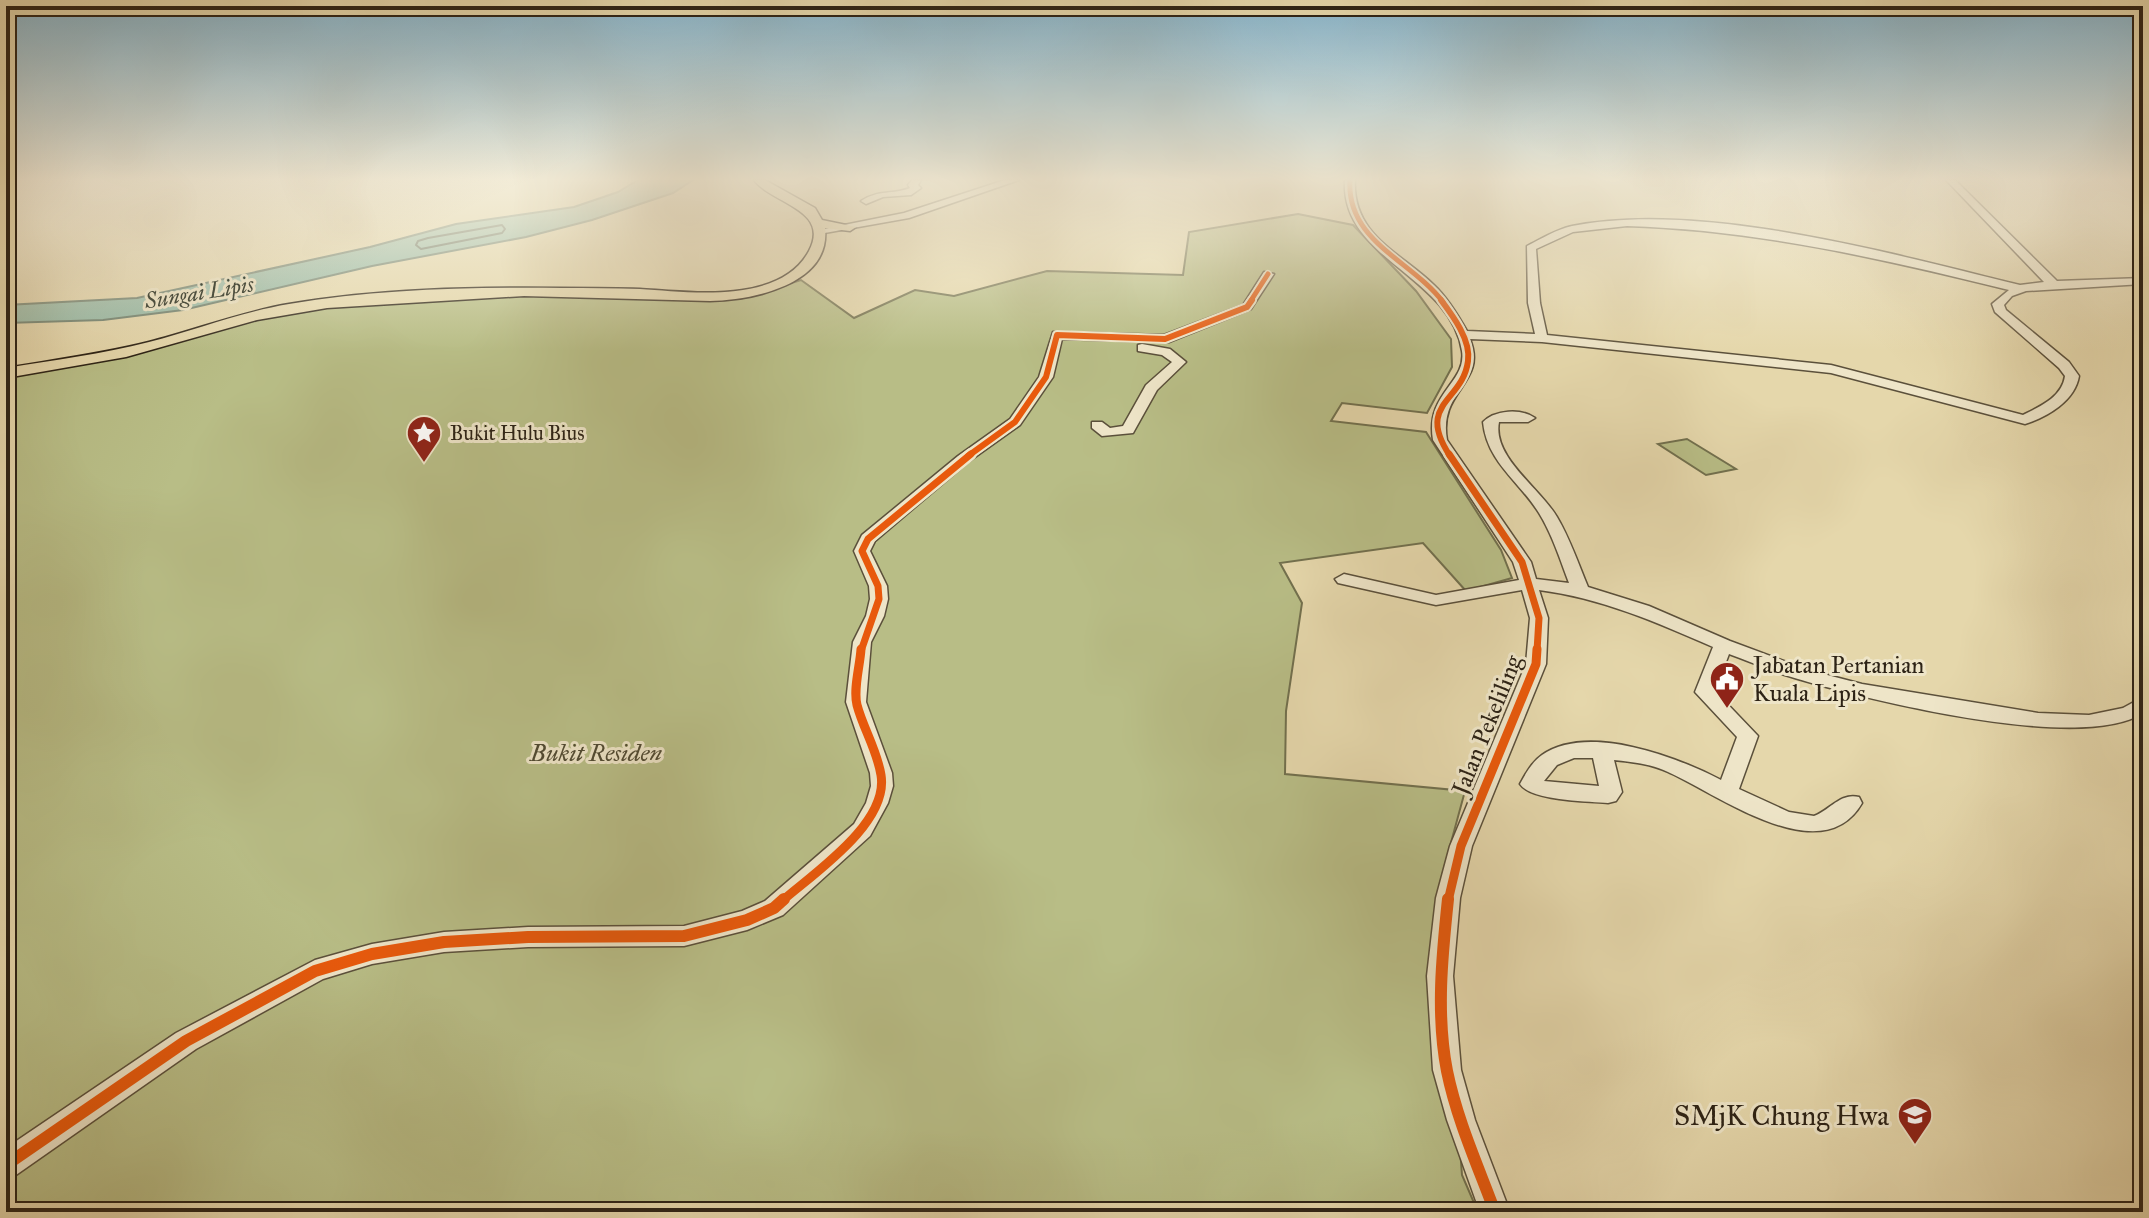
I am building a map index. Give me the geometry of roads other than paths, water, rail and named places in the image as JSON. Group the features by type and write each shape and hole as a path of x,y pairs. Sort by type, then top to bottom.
{"main road":[{"path":"6,373 143,348 252,316 296,308 456,295 601,292 720,296 750,293 786,281 805,267 817,237"}],"street":[{"path":"1372,237 1430,287 1463,335 1542,338 1831,369 2025,420 2062,397 2070,389 2072,376 2064,365 2001,312 1998,304 2003,296 2017,288"},
{"path":"1542,338 1534,303 1531,248 1549,237"},
{"path":"1770,237 1810,242 2017,288 2108,287 2143,281"},
{"path":"2006,237 2055,286"},
{"path":"6,1165 186,1041 315,971 372,954 444,942 528,937 684,936 747,920 774,908 862,830 877,803 882,786 881,773 856,702 862,642 875,616 879,599 878,586 861,548 868,539 929,486 1015,422 1046,377 1055,340 1062,333 1148,340 1176,336 1247,307 1268,274"},
{"name":"Jalan Pekeliling","path":"1463,335 1471,362 1441,408 1437,430 1440,440 1507,536 1529,583 1539,618 1536,664 1461,846 1448,898 1440,976 1447,1070 1461,1120 1495,1212"},
{"path":"1055,340 1156,349 1180,362 1151,388 1128,430 1107,433 1097,425"},
{"path":"1528,418 1501,416 1493,419 1490,422 1492,438 1518,479 1545,511 1580,590"},
{"path":"1344,579 1436,600 1529,583 1580,590 1643,610 1768,664 1862,690 2038,720 2089,722 2129,713 2143,704"},
{"path":"1723,645 1705,692 1748,736 1727,791"},
{"path":"1602,752 1664,762 1747,803 1808,824 1822,823 1851,803"}],"water":[{"name":"Sungai Lipis","path":"408,237 527,237 372,266 183,310 103,320 6,323 6,305 137,298"}],"place":[{"name":"Bukit Hulu Bius","path":"424,464"},
{"name":"Jabatan Pertanian Kuala Lipis","path":"1727,710"},
{"name":"SMjK Chung Hwa","path":"1915,1146"}],"park label":[{"name":"Bukit Residen","path":"596,753"}]}
